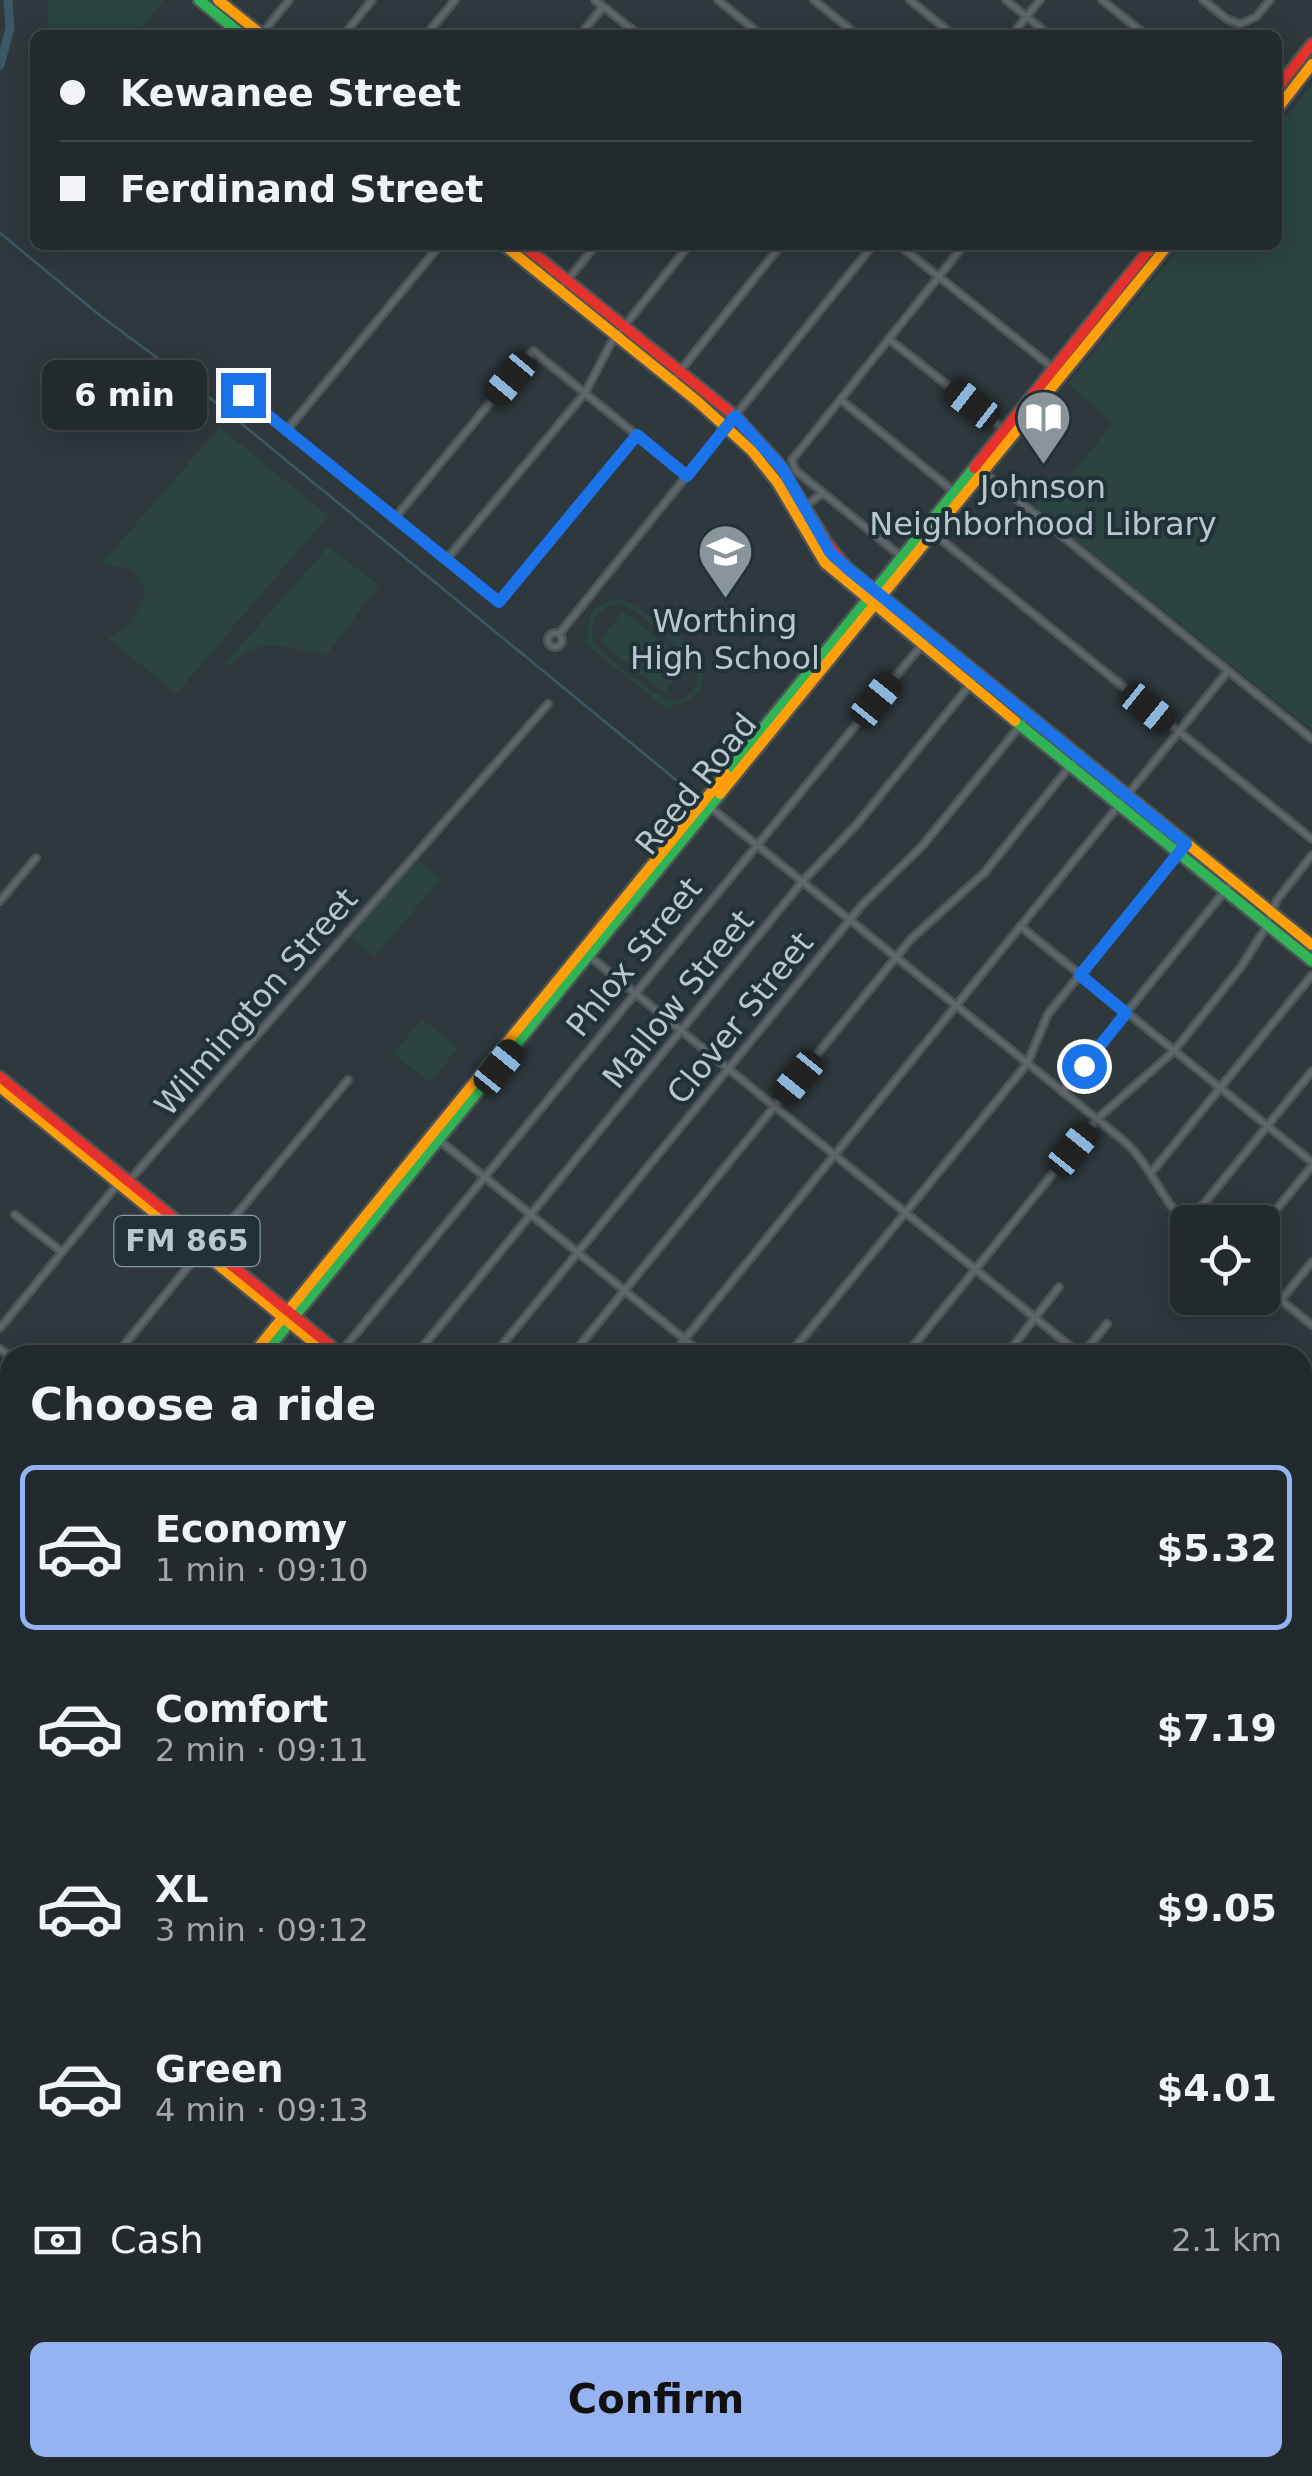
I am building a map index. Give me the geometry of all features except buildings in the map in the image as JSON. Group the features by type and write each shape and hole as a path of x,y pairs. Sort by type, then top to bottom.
{"main road":[{"path":"218,0 256,30"},
{"path":"202,1 236,30"},
{"path":"1282,82 1311,46"},
{"path":"1282,103 1312,64"},
{"path":"510,250 727,427 772,476 825,563 929,636 1233,881 1312,961"},
{"path":"529,250 735,416 782,468 830,552 921,646 1225,891 1312,945"},
{"name":"Reed Road","path":"1135,276 1150,250"},
{"name":"Reed Road","path":"270,1345 1135,276 1163,250"},
{"name":"Reed Road","path":"874,599 902,558 930,531"},
{"name":"FM 865","path":"0,1077 14,1094 324,1345"},
{"name":"FM 865","path":"0,1087 14,1094"},
{"name":"Reed Road","path":"262,1345 289,1317"}],"street":[{"path":"266,30 290,0"},
{"path":"348,30 372,0"},
{"path":"430,30 454,0"},
{"path":"595,0 633,30"},
{"path":"718,0 755,30"},
{"path":"814,0 851,30"},
{"path":"910,0 947,30"},
{"path":"1006,0 1043,30"},
{"path":"1016,30 1040,0"},
{"path":"1102,0 1140,30"},
{"path":"1203,0 1234,22 1249,22 1270,0"},
{"path":"584,30 603,7"},
{"path":"286,431 436,250"},
{"path":"558,290 592,250"},
{"path":"446,560 585,393 605,350 685,250"},
{"path":"672,381 777,250"},
{"path":"559,634 869,250"},
{"path":"905,250 1058,372"},
{"path":"902,558 792,464 960,250"},
{"path":"889,340 1008,433"},
{"path":"394,519 533,351 687,476"},
{"path":"243,395 499,602 637,435"},
{"path":"840,400 958,495"},
{"path":"980,469 1312,739"},
{"path":"793,512 823,493"},
{"path":"930,531 1312,839"},
{"name":"Phlox Street","path":"345,1345 929,636"},
{"path":"680,1345 1228,671"},
{"name":"Mallow Street","path":"424,1345 802,882 856,824 978,676"},
{"name":"Wilmington Street","path":"0,1328 62,1252 548,704"},
{"name":"Clover Street","path":"502,1345 849,920 922,845 1028,716"},
{"path":"580,1345 912,939 985,872 1078,756"},
{"path":"706,805 1097,1119 1139,1156 1170,1208"},
{"path":"797,1345 1026,1064 1048,1014 1186,844"},
{"path":"914,1345 1097,1119 1174,1052 1241,967 1268,918 1312,855"},
{"path":"0,901 36,858"},
{"path":"1062,1092 1233,881"},
{"path":"1020,926 1312,1164 1280,1205"},
{"path":"586,953 1069,1345"},
{"path":"1151,1174 1312,975"},
{"path":"1203,1205 1312,1071"},
{"path":"124,1345 348,1080"},
{"path":"435,1138 692,1345"},
{"path":"15,1215 62,1252"},
{"path":"1312,1262 1281,1300 1312,1325"},
{"path":"1014,1345 1059,1287"},
{"path":"1089,1345 1106,1324"}],"green space":[{"path":"48,0 164,0 139,30 47,30"},
{"path":"1312,84 1312,730 1034,506 1057,477 1065,483 1113,423 1068,384 1177,250 1282,250 1282,121"},
{"path":"220,427 328,516 176,694 108,638 130,625 146,593 133,569 101,564"},
{"path":"328,547 379,585 326,656 263,646 241,656 230,667 226,662"},
{"path":"619,599 675,634 695,653 703,675 692,698 667,709 585,643 593,612 604,603","holes":["618,604 634,610 692,658 698,679 684,697 669,699 647,687 597,645 592,631 599,613"]},
{"path":"623,611 688,663 664,693 600,641"},
{"path":"415,858 441,879 374,957 348,935"},
{"path":"422,1019 458,1048 430,1082 393,1054"}],"waterway":[{"path":"0,65 10,28 8,0"},
{"path":"0,233 102,317 198,388 692,793"}],"traffic: fast":[{"path":"199,0 236,30"},
{"path":"726,774 974,468"},
{"path":"1015,721 1312,961"},
{"path":"271,1345 720,794"}],"traffic: slow":[{"path":"218,0 256,30"},
{"path":"1282,103 1312,64"},
{"path":"510,250 697,401 752,451 777,482 825,563 1015,721"},
{"path":"720,794 1164,250"},
{"path":"957,657 1312,945"},
{"path":"260,1345 726,774"},
{"path":"0,1087 317,1345"}],"traffic: jam":[{"path":"1282,82 1312,44"},
{"path":"529,250 735,416 777,462 828,545 847,568 957,657"},
{"path":"974,468 1149,250"},
{"path":"0,1077 330,1345"}],"place":[{"name":"Johnson Neighborhood Library","path":"1043,467"},
{"name":"Worthing High School","path":"725,601"}],"route":[{"path":"243,395 499,602 637,435 687,476 735,416 782,468 830,552 880,598 1186,844 1080,975 1126,1013 1084,1066"}]}
